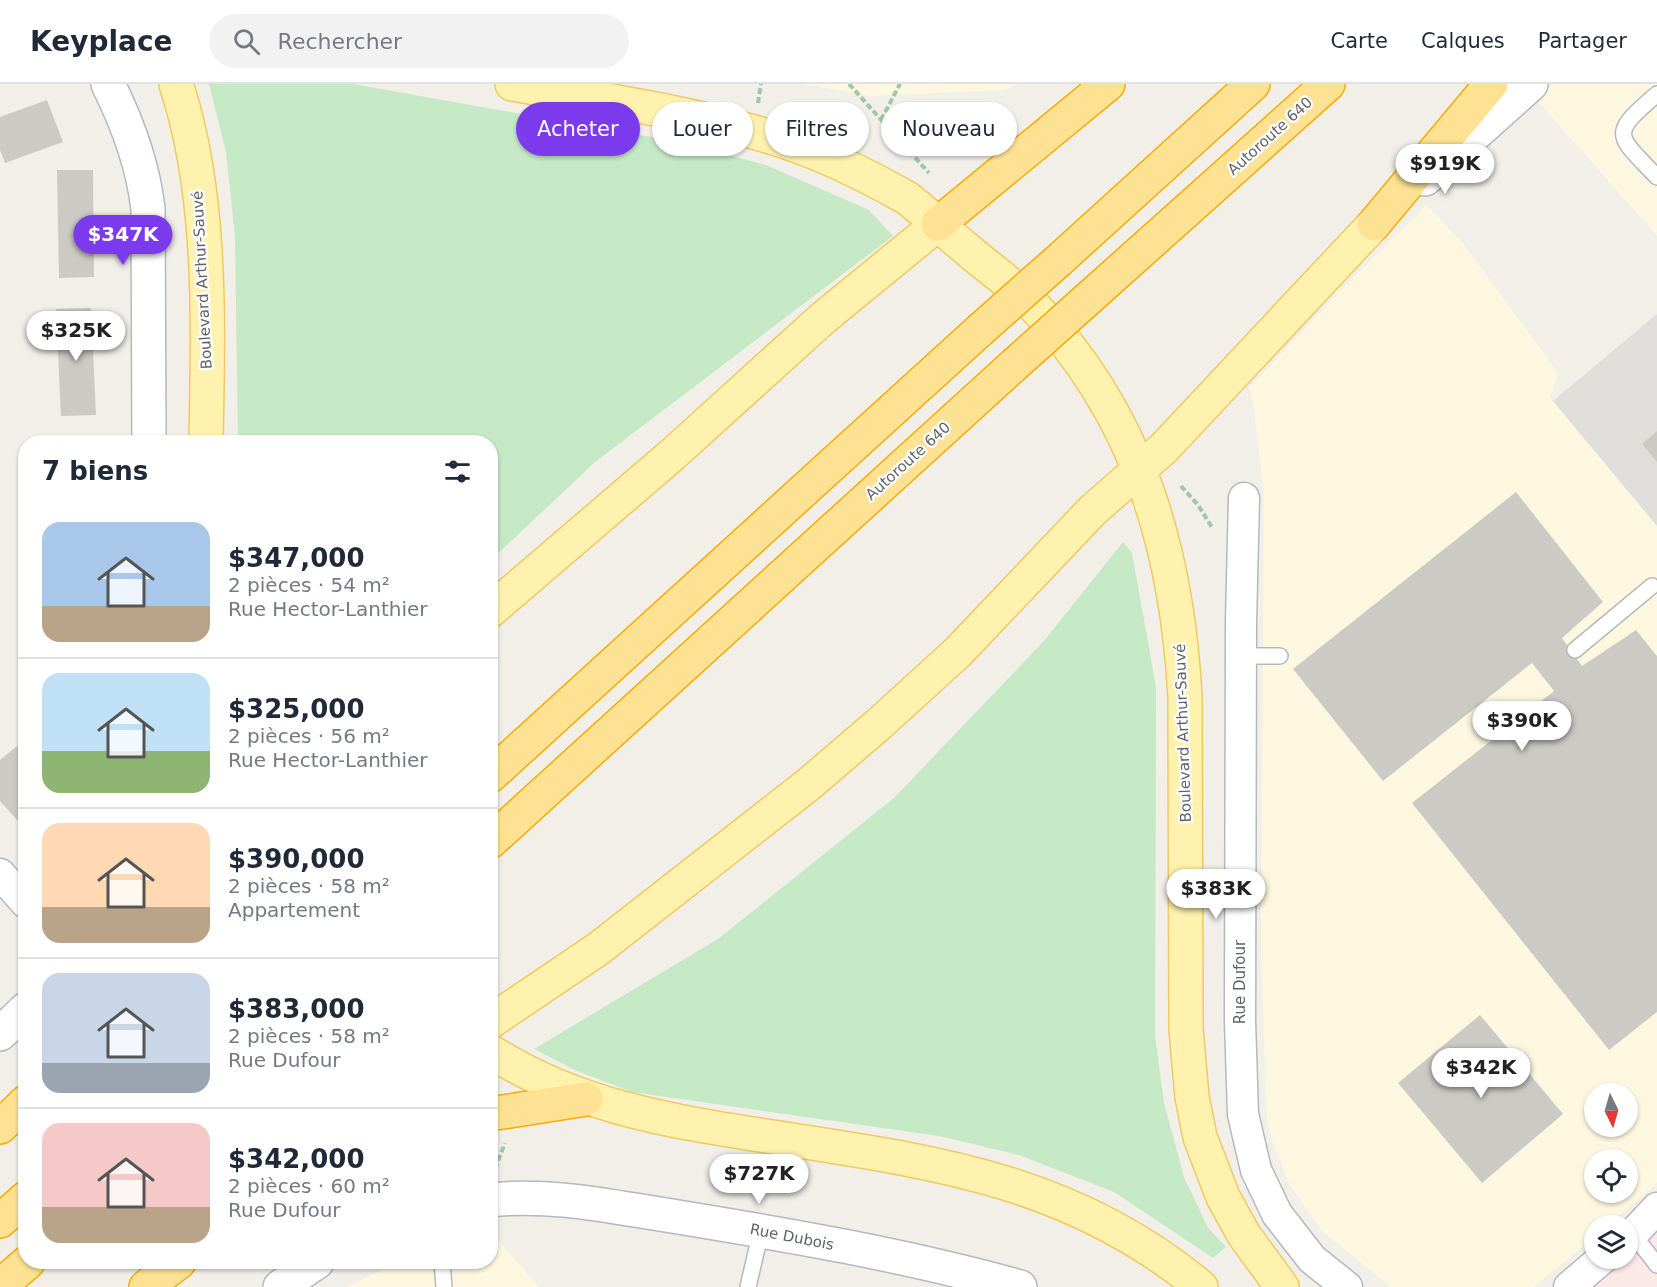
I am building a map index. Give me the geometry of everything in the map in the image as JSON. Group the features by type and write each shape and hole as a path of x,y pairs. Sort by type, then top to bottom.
{"highway":[{"path":"938,224 1108,84"},
{"path":"498,769 1253,84"},
{"name":"Autoroute 640","path":"498,835 1014,365 1328,84"},
{"path":"1374,224 1491,84"},
{"path":"500,1124 586,1099"},
{"path":"0,1127 18,1110"},
{"path":"0,1221 18,1205"},
{"path":"0,1286 20,1269"},
{"path":"146,1287 170,1269"}],"main road":[{"name":"Boulevard Arthur-Sauvé","path":"176,84 194,161 203,231 206,435"},
{"name":"Boulevard Arthur-Sauvé","path":"512,84 701,118 785,142 907,198 1006,280 1074,353 1112,411 1141,471 1155,509 1166,552 1182,644 1185,697 1186,1029 1195,1116 1207,1159 1232,1216 1282,1287"},
{"path":"498,604 672,455 822,319 938,224"},
{"path":"498,1017 598,948 849,751 958,652 1094,510 1141,471 1374,224"},
{"path":"498,1057 586,1099 651,1117 909,1159 1003,1180 1051,1197 1101,1219 1154,1250 1201,1287"}],"street":[{"path":"108,84 131,134 145,184 148,209 149,435"},
{"path":"1374,224 1531,84"},
{"name":"Rue Dufour","path":"1244,498 1240,1021 1242,1096 1246,1132 1256,1170 1277,1214 1312,1259 1347,1287"},
{"path":"0,874 18,894"},
{"path":"0,1035 18,1017"},
{"name":"Rue Dubois","path":"498,1189 520,1197 562,1200 761,1231 896,1257 1018,1287"},
{"path":"1638,1228 1657,1208"},
{"path":"279,1287 306,1269"},
{"path":"1569,1287 1590,1269"}],"lane":[{"path":"1657,94 1627,119 1623,133 1629,147 1657,177"},
{"path":"1575,650 1652,586"},
{"path":"1241,656 1280,656"},
{"path":"748,1287 761,1231"},
{"path":"1638,1245 1657,1265"},
{"path":"443,1269 444,1287"}],"path":[{"path":"849,84 881,120"},
{"path":"890,102 900,84"},
{"path":"913,156 930,175"},
{"path":"498,1156 500,1124"}],"shaded area":[{"path":"803,84 1017,84 1005,90 871,96"},
{"path":"1552,84 1657,84 1657,236 1536,99"},
{"path":"1426,205 1462,242 1559,374 1550,396 1553,401 1657,526 1657,1183 1638,1199 1638,1149 1584,1149 1584,1203 1634,1203 1620,1215 1584,1215 1584,1245 1534,1287 1391,1287 1322,1231 1291,1187 1273,1144 1267,1122 1261,947 1264,495 1254,409 1249,388 1336,295"},
{"path":"1657,314 1657,526 1553,401"},
{"path":"1657,1234 1657,1287 1594,1287 1615,1269 1638,1269 1638,1250"},
{"path":"498,1240 539,1287 347,1287 383,1269 498,1269"}],"green space":[{"path":"209,84 353,84 516,113 516,156 640,156 640,135 652,137 652,156 732,156 766,165 869,210 893,236 595,462 498,553 498,435 238,435 235,236 226,152"},
{"path":"1123,542 1132,553 1156,687 1155,1035 1164,1103 1184,1177 1208,1228 1226,1247 1213,1258 1114,1192 1019,1155 939,1136 632,1092 575,1070 534,1049 718,939 894,798 1044,641"}],"building":[{"path":"47,100 63,142 5,163 0,150 0,117"},
{"path":"57,170 93,170 94,277 59,278"},
{"path":"91,308 96,415 61,416 56,309"},
{"path":"1657,431 1657,462 1642,444"},
{"path":"1516,492 1603,602 1562,638 1582,666 1636,630 1657,656 1657,1012 1609,1050 1412,803 1554,691 1532,663 1383,781 1293,669"},
{"path":"18,747 18,821 0,801 0,760"},
{"path":"1480,1015 1563,1114 1482,1183 1398,1083"}]}
